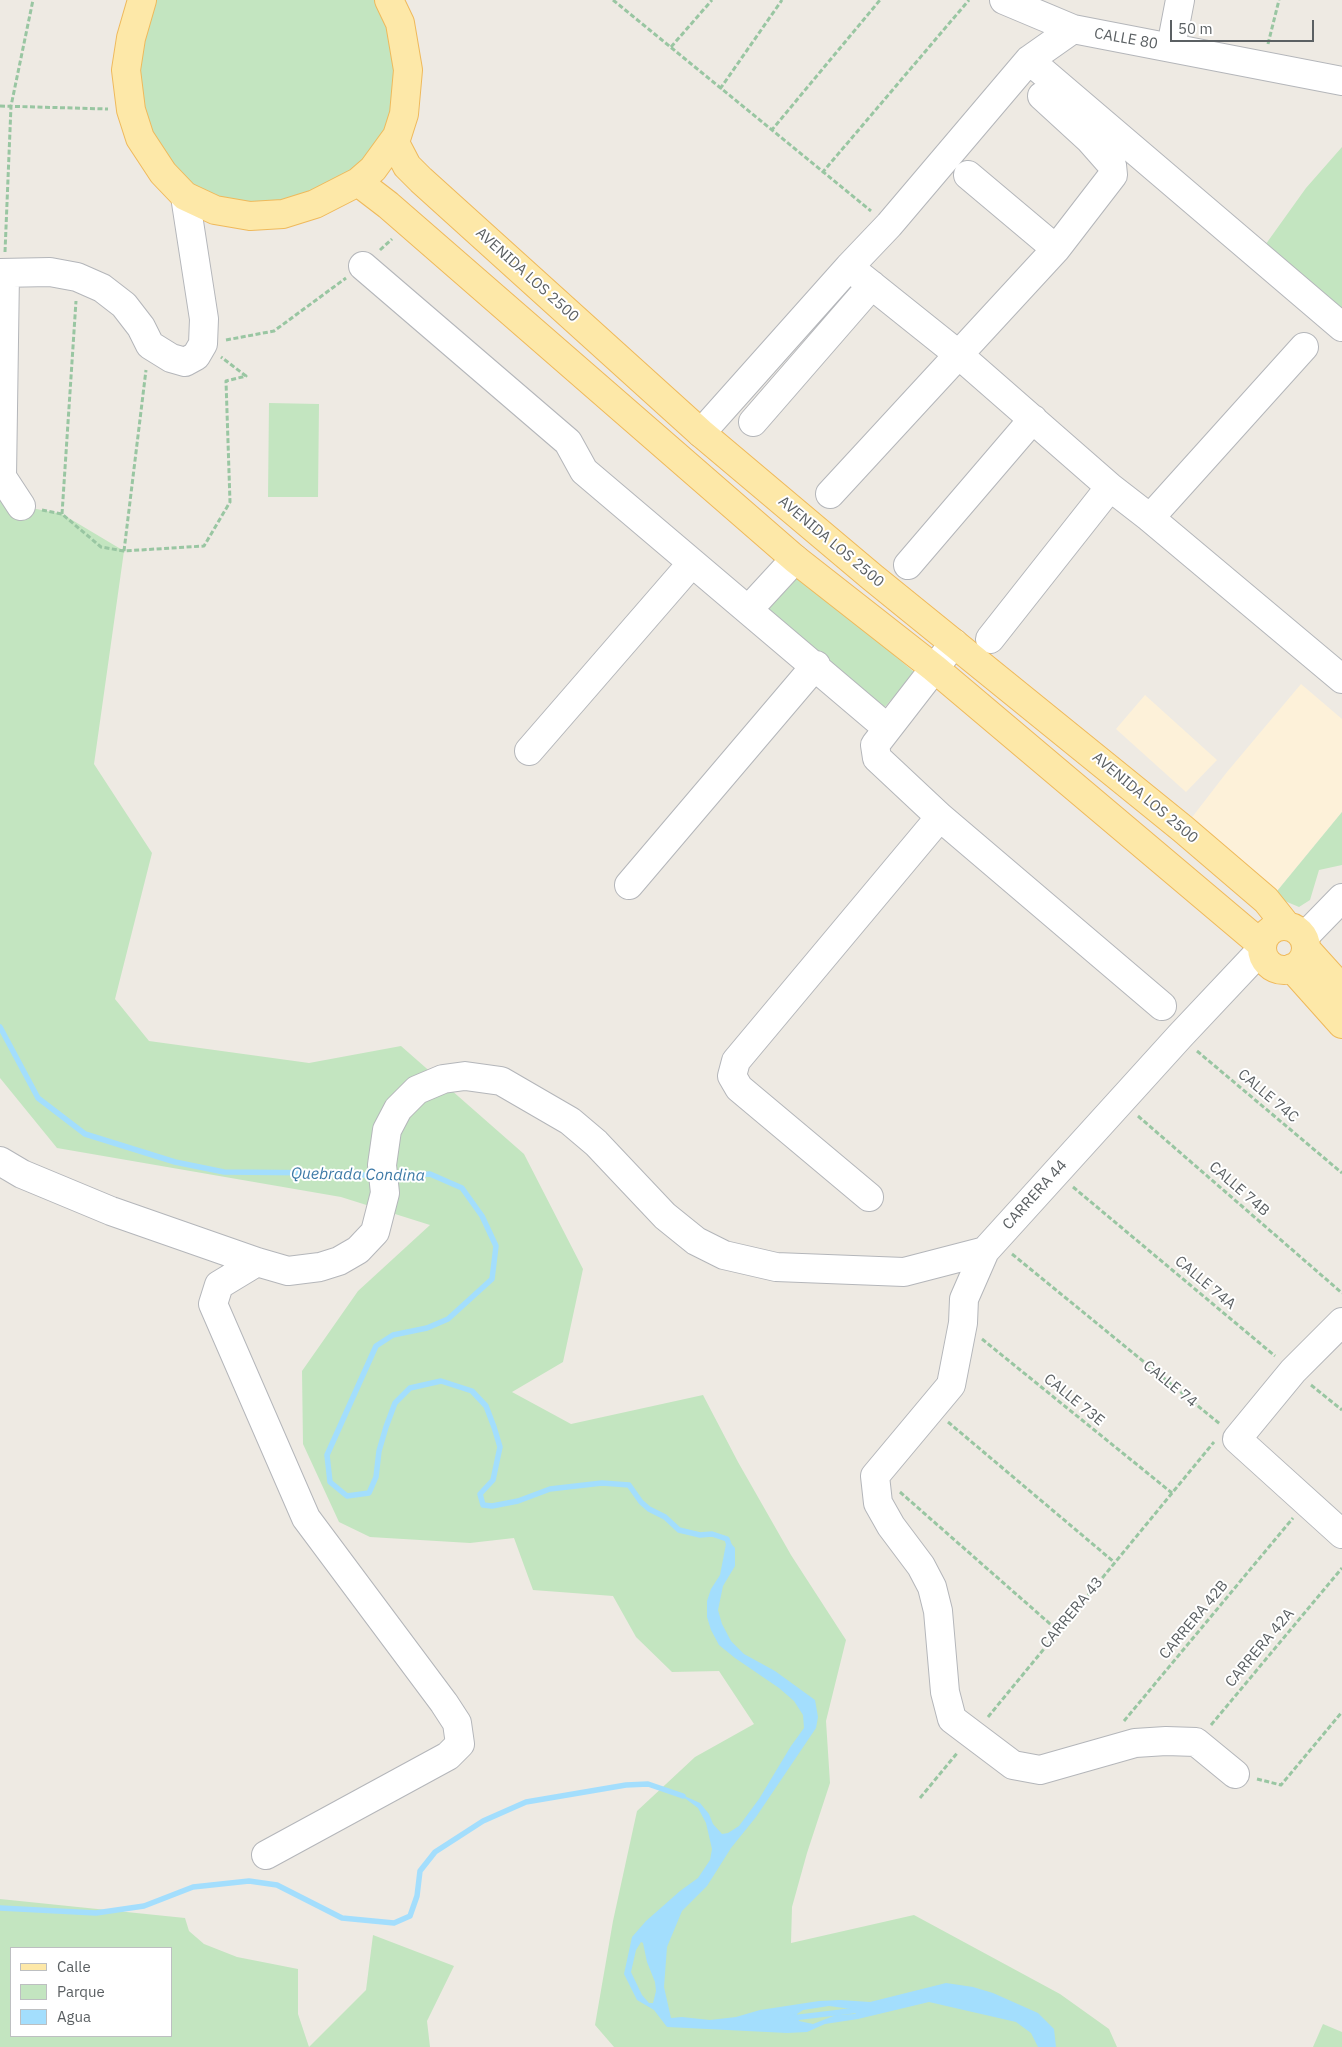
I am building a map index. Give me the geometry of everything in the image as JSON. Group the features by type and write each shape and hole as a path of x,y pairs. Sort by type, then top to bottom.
{"main road":[{"path":"142,0 131,38 126,70 131,110 140,138 162,172 185,196 215,210 250,216 283,214 315,204 358,182 372,169 398,136 404,114 408,70 400,22 389,0"},
{"name":"AVENIDA LOS 2500","path":"394,141 407,166 421,180 701,434 1183,829 1266,900 1342,989"},
{"path":"358,182 409,224 795,559 934,668 1261,947"},
{"path":"1278,926 1300,938 1285,970 1272,967 1263,956 1261,947 1264,936 1278,926"},
{"name":"AVENIDA LOS 2500","path":"1300,938 1342,1024"}],"street":[{"name":"CALLE 80","path":"1004,0 1073,29 1342,81"},
{"path":"1171,47 1180,0"},
{"path":"701,434 849,266 889,225 1029,60 1073,29"},
{"path":"1029,60 1342,327"},
{"path":"830,494 1056,249 1113,175 1112,166 1090,140 1042,96"},
{"path":"968,175 1056,249"},
{"path":"21,506 2,477 2,273 50,272 77,277 102,288 124,305 141,327 150,345 171,358 185,362 196,356 203,344 204,319 185,196"},
{"path":"362,266 568,442 584,471 816,665 888,728"},
{"path":"849,266 959,355 1110,487 1341,677"},
{"path":"753,422 872,285"},
{"path":"1150,518 1304,347"},
{"path":"908,565 1033,419"},
{"path":"990,638 1110,487"},
{"path":"748,610 795,559"},
{"path":"529,751 692,563"},
{"path":"954,643 875,745 877,758 940,816 1162,1006"},
{"path":"629,885 816,665"},
{"path":"869,1196 739,1088 732,1076 736,1061 940,816"},
{"path":"1300,938 1342,898"},
{"name":"CARRERA 44","path":"876,1474 951,1385 963,1323 964,1299 990,1245 1261,947"},
{"path":"0,1161 22,1174 111,1211 257,1262 288,1271 320,1266 339,1261 358,1250 375,1232 385,1193 382,1165 388,1130 398,1109 417,1090 443,1079 466,1076 501,1082 570,1121 596,1143 665,1216 696,1241 724,1255 776,1267 904,1272 990,1245"},
{"path":"257,1262 219,1285 212,1304 306,1518 444,1703 457,1723 460,1744 448,1756 314,1827 266,1855"},
{"path":"1342,1322 1231,1434 1342,1534"},
{"path":"876,1474 878,1503 891,1526 921,1566 932,1587 938,1610 945,1692 952,1719 1013,1765 1040,1770 1135,1743 1166,1741 1196,1743 1235,1774"}],"path":[{"path":"2,273 11,106 34,0"},
{"path":"613,0 822,173 889,225"},
{"path":"671,47 712,0"},
{"path":"720,89 782,0"},
{"path":"771,130 880,0"},
{"path":"822,173 969,0"},
{"path":"1263,66 1279,0"},
{"path":"0,106 131,110"},
{"path":"203,344 274,331 362,266 409,224"},
{"path":"62,514 77,277"},
{"path":"21,506 62,514 101,547 124,550 204,546 230,502 226,380 246,376 203,344"},
{"path":"124,550 150,345"},
{"name":"CALLE 74C","path":"1180,1036 1342,1173"},
{"name":"CALLE 74B","path":"1120,1101 1342,1293"},
{"name":"CALLE 74A","path":"1056,1172 1342,1410"},
{"name":"CALLE 74","path":"990,1245 1231,1434"},
{"name":"CALLE 73E","path":"963,1323 1172,1494"},
{"path":"931,1408 1114,1562"},
{"name":"CARRERA 43","path":"920,1798 1057,1630 1172,1494 1231,1434"},
{"path":"876,1474 1057,1630"},
{"name":"CARRERA 42B","path":"1124,1722 1306,1502"},
{"name":"CARRERA 42A","path":"1196,1743 1342,1568"},
{"path":"1281,1785 1342,1712"}],"shaded area":[{"path":"1301,684 1342,719 1342,812 1273,896 1183,829 1227,772"},
{"path":"1145,695 1217,760 1186,792 1116,729"}],"green space":[{"path":"142,0 389,0 400,23 397,136 315,204 215,210 140,138 131,38"},
{"path":"1342,147 1342,327 1258,255 1306,188"},
{"path":"269,403 319,404 318,497 268,497"},
{"path":"0,477 21,506 62,514 124,551 94,764 152,853 115,999 149,1041 309,1063 401,1046 524,1154 583,1269 563,1362 512,1392 571,1424 703,1395 738,1462 791,1555 846,1640 826,1721 830,1783 792,1907 791,1943 914,1915 1060,1994 1109,2029 1117,2047 614,2047 595,2025 613,1921 637,1811 695,1757 754,1724 719,1671 672,1672 636,1637 613,1596 533,1590 514,1538 470,1543 370,1537 339,1522 303,1444 302,1371 358,1291 430,1225 341,1197 57,1148 0,1078"},
{"path":"798,572 915,673 883,709 764,613"},
{"path":"1342,812 1342,865 1319,870 1310,900 1299,907 1273,896"},
{"path":"0,1899 185,1918 189,1931 204,1944 237,1957 298,1969 298,2014 309,2047 0,2047"},
{"path":"373,1935 454,1966 427,2021 430,2047 309,2047 366,1990"},
{"path":"1323,2024 1342,2032 1342,2047 1313,2047"}],"water":[{"path":"727,1539 735,1548 735,1566 723,1586 718,1610 722,1624 731,1641 744,1654 775,1671 815,1700 818,1717 816,1728 756,1817 731,1848 707,1886 682,1911 667,1947 664,1987 671,2018 682,2017 710,2020 736,2017 760,2010 819,2001 870,2002 946,1983 973,1987 993,1993 1038,2013 1054,2029 1056,2047 1038,2047 1031,2033 1016,2022 929,2002 858,2019 825,2024 807,2032 787,2033 667,2027 654,2010 637,2000 624,1974 632,1937 646,1921 698,1878 710,1860 712,1849 706,1823 698,1808 678,1793 700,1803 709,1814 713,1824 722,1834 728,1833 739,1826 759,1799 804,1728 803,1715 794,1701 719,1645 707,1617 707,1601 711,1589 720,1575","holes":["641,1942 643,1943 647,1962 655,1982 656,1991 653,2003 649,2003 642,1995 631,1972 636,1950","829,2006 859,2010 855,2014 836,2015 813,2024 799,2021 797,2014 803,2010"]}],"waterway":[{"name":"Quebrada Condina","path":"0,1027 38,1098 85,1134 175,1162 224,1172 332,1173 377,1176"},
{"name":"Quebrada Condina","path":"391,1177 430,1174 462,1188 482,1216 496,1246 492,1279 448,1319 427,1328 393,1335 376,1346 327,1455 330,1482 347,1496 369,1493 376,1477 379,1451 395,1403 410,1388 441,1381 472,1391 486,1406 494,1427 500,1447 493,1480 480,1494 483,1505 492,1506 518,1501 550,1489 602,1483 629,1485 641,1502 649,1509 665,1517 679,1530 700,1535 712,1534 727,1539 729,1545"},
{"path":"0,1908 96,1913 144,1906 193,1887 249,1881 277,1885 342,1918 394,1923 410,1916 417,1896 420,1871 435,1852 483,1821 526,1802 626,1785 648,1784 683,1796"},
{"path":"792,2018 867,2009"}]}
